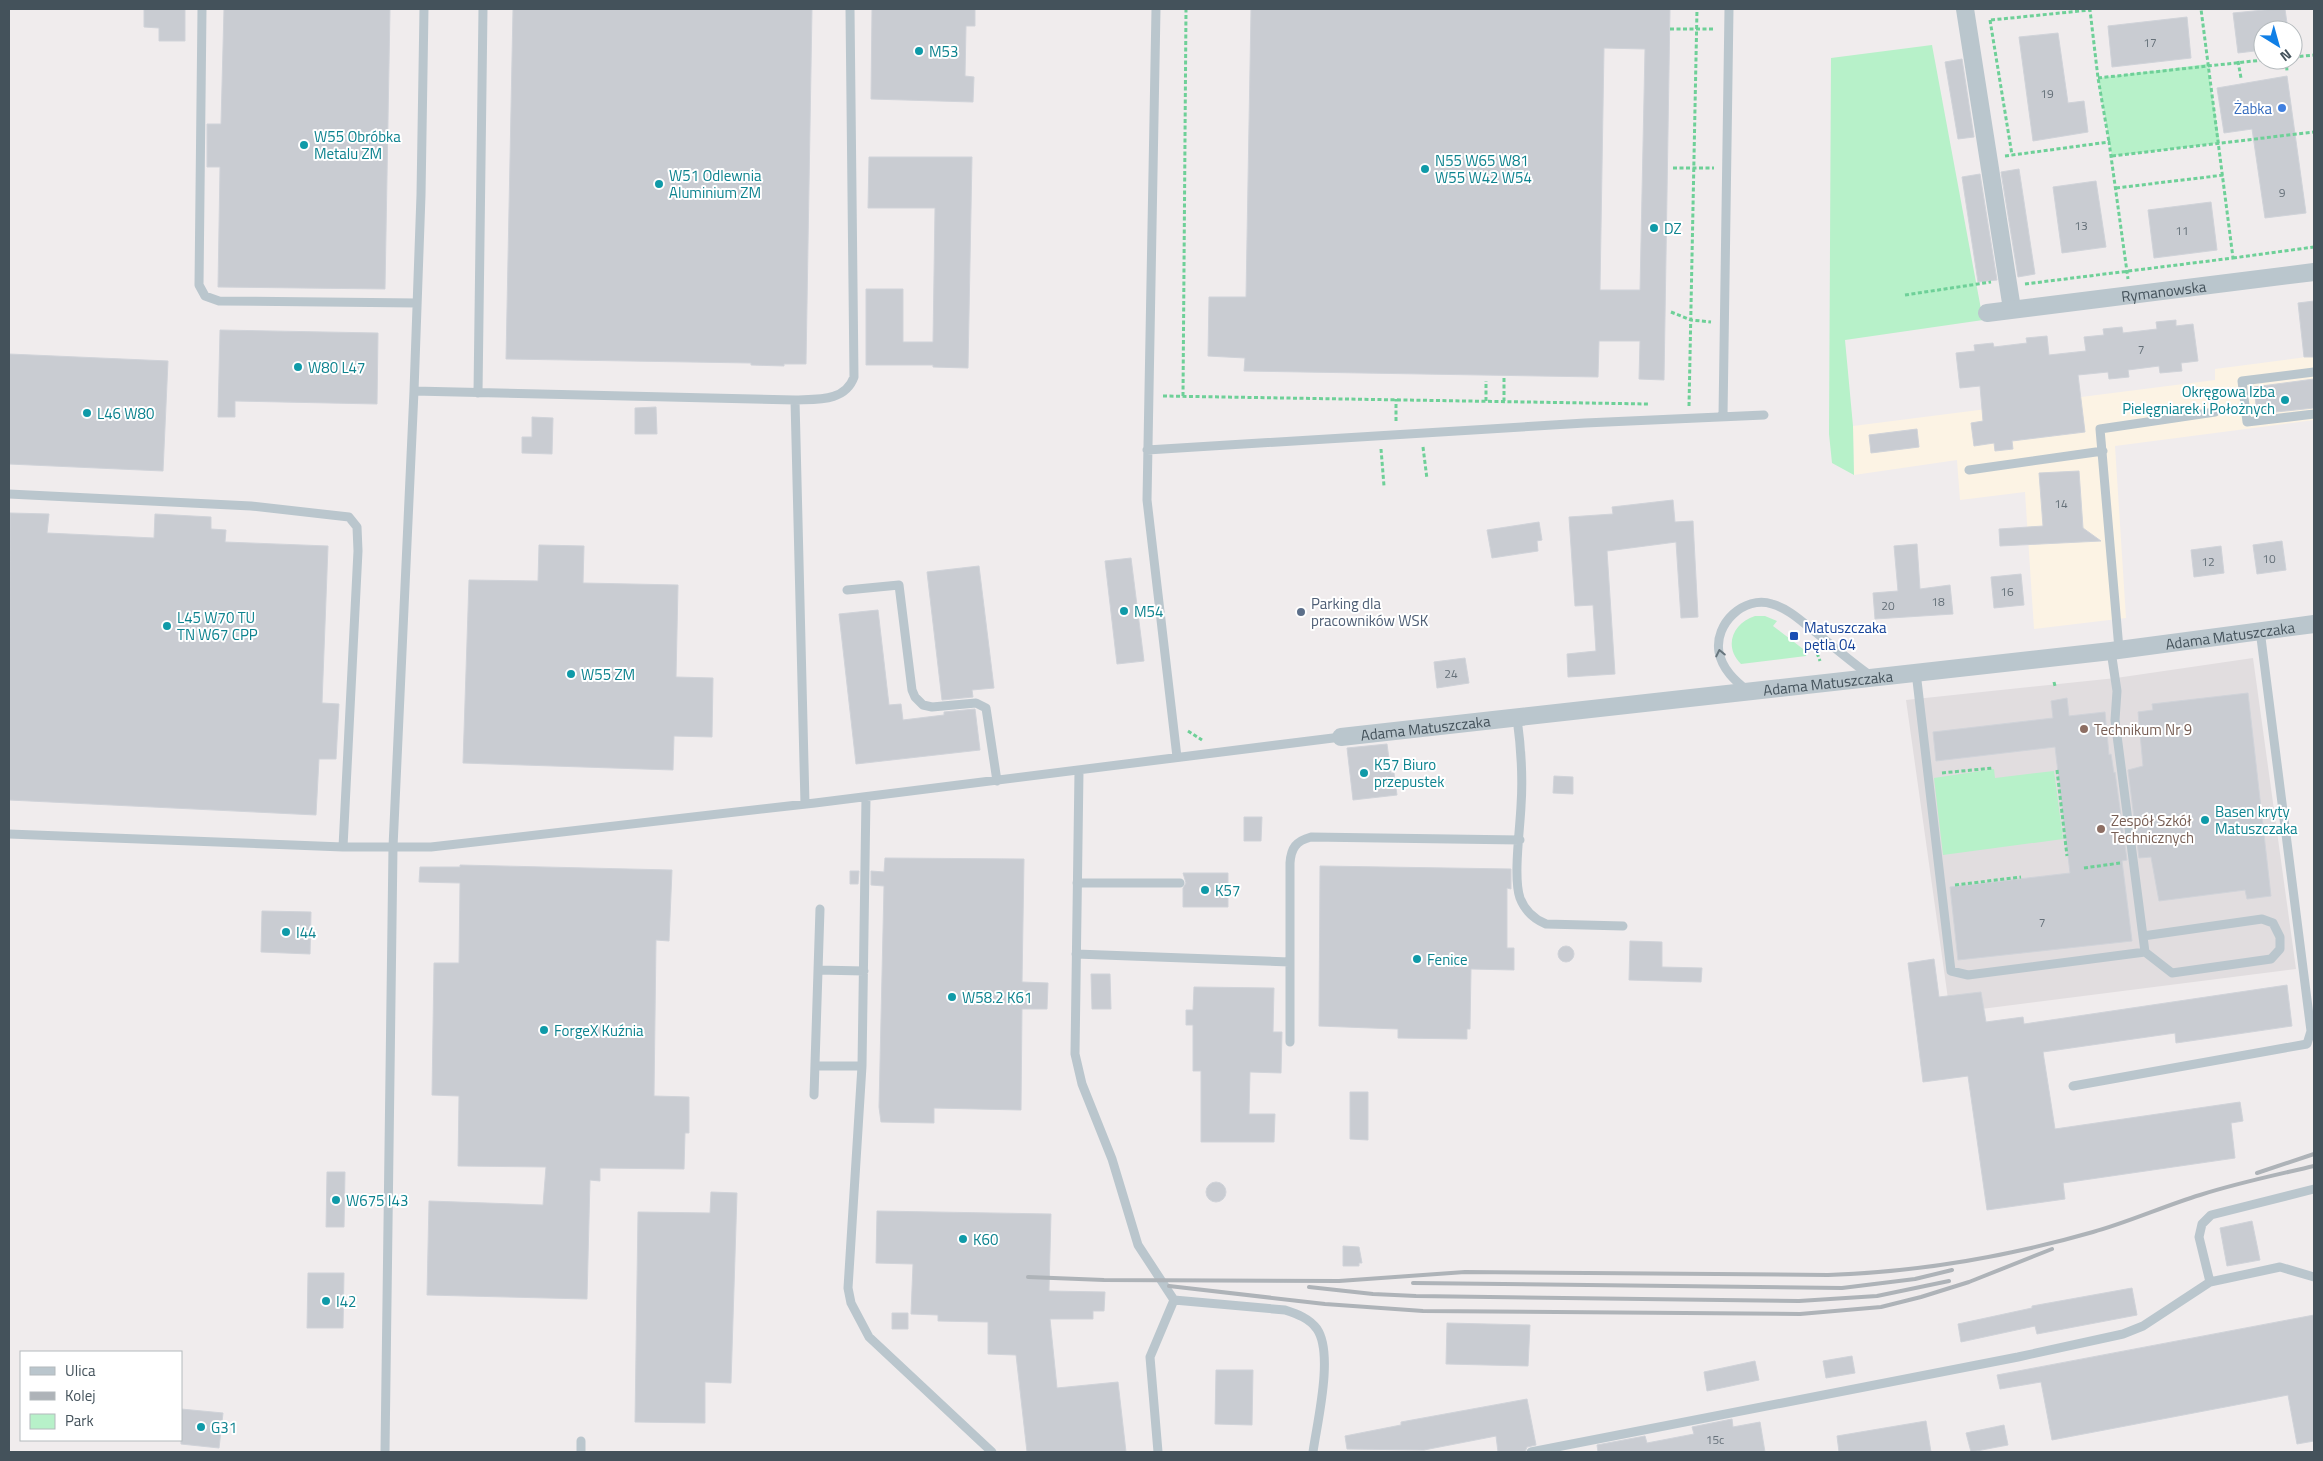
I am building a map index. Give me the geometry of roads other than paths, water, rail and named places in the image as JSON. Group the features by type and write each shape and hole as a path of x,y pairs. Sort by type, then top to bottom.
{"street":[{"path":"1966,16 2012,309"},
{"name":"Rymanowska","path":"1987,313 2314,272"},
{"name":"Adama Matuszczaka","path":"1340,737 2115,650 2314,624"}],"lane":[{"path":"202,9 198,285 205,296 219,302 417,303"},
{"path":"385,1452 393,847 414,391 424,9"},
{"path":"478,393 484,9"},
{"path":"414,391 795,400 827,399 840,394 851,386 854,377 850,9"},
{"path":"1156,9 1147,500 1177,758"},
{"path":"1723,416 1729,9"},
{"path":"2314,372 2242,381 2247,422 2314,414"},
{"path":"795,400 805,804"},
{"path":"2143,936 2262,919 2273,923 2280,937 2280,949 2271,959 2172,973 2145,952 2115,720 2117,691 2115,650 2103,451 2100,429 2215,412"},
{"path":"1147,450 1764,415"},
{"path":"1969,470 2103,451"},
{"path":"9,494 251,506 349,517 356,527 358,551 344,847"},
{"path":"847,590 899,585 912,690 915,697 923,705 932,707 976,703 986,708 997,781"},
{"path":"1748,692 1729,673 1722,662 1718,643 1724,624 1731,616 1748,605 1760,602 1770,603 1787,611 1872,677"},
{"path":"2073,1086 2307,1044 2310,1031 2260,630"},
{"path":"1916,672 1951,971 1968,975 2145,952"},
{"path":"1517,718 1521,755 1518,888 1524,907 1537,920 1557,926 1623,926"},
{"path":"9,834 344,847 458,844 866,797 1340,737"},
{"path":"1079,771 1075,1054 1077,1068 1090,1107 1112,1159 1138,1245 1174,1300"},
{"path":"866,797 862,1066 848,1288 852,1303 869,1337 992,1452"},
{"path":"1290,1042 1291,853 1295,845 1311,837 1520,840"},
{"path":"1077,883 1180,883"},
{"path":"814,1095 820,909"},
{"path":"1076,954 1289,962"},
{"path":"818,970 864,971"},
{"path":"815,1066 862,1066"},
{"path":"2210,1282 2199,1237 2202,1224 2211,1215 2314,1189"},
{"path":"1531,1452 2018,1357 2123,1334 2144,1326 2210,1282 2280,1267 2314,1277"},
{"path":"1158,1452 1150,1357 1174,1300"},
{"path":"1174,1300 1285,1310 1300,1315 1317,1330 1322,1340 1325,1365 1313,1452"},
{"path":"581,1441 581,1452"}],"railway":[{"path":"2257,1173 2314,1154"},
{"path":"1028,1277 1104,1280 1339,1281 1465,1272 1828,1275 1895,1271 1962,1262 2060,1241 2106,1228 2214,1191 2314,1166"},
{"path":"1169,1286 1325,1304 1423,1311 1800,1314 1881,1307 1921,1297 1969,1282 2052,1249"},
{"path":"1413,1283 1842,1288 1915,1279 1952,1270"},
{"path":"1309,1287 1373,1294 1416,1296 1799,1301 1877,1296 1949,1281"}],"place":[{"name":"M53","path":"919,51"},
{"name":"Żabka","path":"2282,108"},
{"name":"W55 Obróbka Metalu ZM","path":"304,145"},
{"name":"N55 W65 W81 W55 W42 W54","path":"1425,169"},
{"name":"W51 Odlewnia Aluminium ZM","path":"659,184"},
{"name":"DZ","path":"1654,228"},
{"name":"W80 L47","path":"298,367"},
{"name":"Okręgowa Izba Pielęgniarek i Położnych","path":"2285,400"},
{"name":"L46 W80","path":"87,413"},
{"name":"M54","path":"1124,611"},
{"name":"Parking dla pracowników WSK","path":"1301,612"},
{"name":"L45 W70 TU TN W67 CPP","path":"167,626"},
{"name":"Matuszczaka pętla 04","path":"1794,636"},
{"name":"W55 ZM","path":"571,674"},
{"name":"Technikum Nr 9","path":"2084,729"},
{"name":"K57 Biuro przepustek","path":"1364,773"},
{"name":"Basen kryty Matuszczaka","path":"2205,820"},
{"name":"Zespół Szkół Technicznych","path":"2101,829"},
{"name":"K57","path":"1205,890"},
{"name":"I44","path":"286,932"},
{"name":"Fenice","path":"1417,959"},
{"name":"W58.2 K61","path":"952,997"},
{"name":"ForgeX Kuźnia","path":"544,1030"},
{"name":"W675 I43","path":"336,1200"},
{"name":"K60","path":"963,1239"},
{"name":"I42","path":"326,1301"},
{"name":"G31","path":"201,1427"}]}
